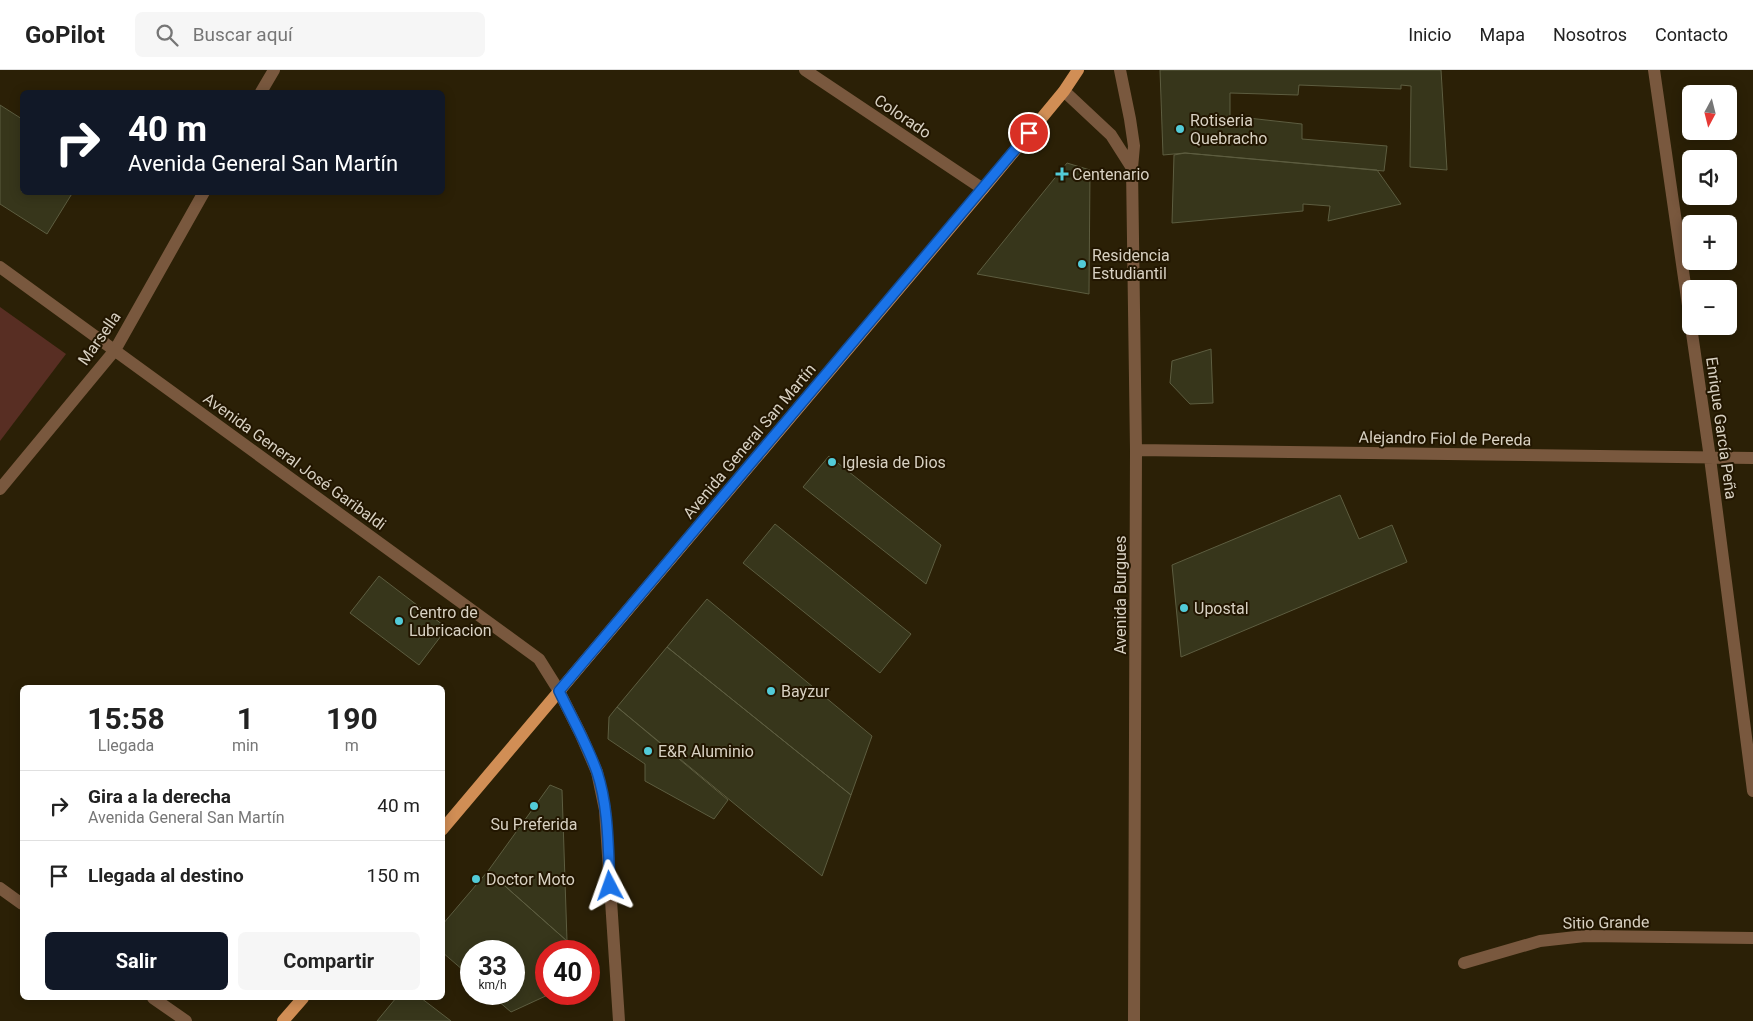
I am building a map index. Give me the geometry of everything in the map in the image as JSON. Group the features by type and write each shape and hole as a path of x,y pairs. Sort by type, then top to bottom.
{"main road":[{"name":"Avenida General San Martín","path":"445,826 984,189 1064,91 1078,70"},
{"path":"283,1021 301,1000"}],"street":[{"path":"263,90 274,70"},
{"name":"Colorado","path":"805,70 984,189"},
{"name":"Avenida Burgues","path":"1120,70 1134,146 1132,168 1136,450 1134,1021"},
{"name":"Enrique García Peña","path":"1654,70 1710,458 1753,791"},
{"path":"1064,91 1110,135 1132,168"},
{"name":"Marsella","path":"0,489 114,350 202,195"},
{"name":"Avenida General José Garibaldi","path":"0,267 539,659 559,691 597,772 605,810 619,1021"},
{"name":"Alejandro Fiol de Pereda","path":"1136,450 1753,458"},
{"path":"0,888 20,903"},
{"name":"Sitio Grande","path":"1464,963 1540,941 1585,936 1753,938"},
{"path":"156,1000 186,1021"}],"shaded area":[{"path":"0,307 66,354 0,441"}],"building":[{"path":"1160,70 1441,70 1447,170 1410,167 1411,86 1401,85 1401,89 1299,85 1298,95 1230,93 1230,116 1302,124 1302,139 1387,146 1384,171 1185,153 1163,155"},
{"path":"0,105 20,118 20,195 71,195 47,234 0,204"},
{"path":"1185,153 1377,170 1401,204 1328,221 1330,206 1303,204 1303,211 1172,223 1174,155"},
{"path":"1067,163 1090,170 1089,294 977,274"},
{"path":"1211,349 1213,403 1190,404 1170,383 1172,361"},
{"path":"829,456 941,545 926,584 803,487"},
{"path":"1340,495 1359,539 1392,525 1407,562 1181,657 1172,565"},
{"path":"775,524 911,634 880,673 743,563"},
{"name":"Centro de Lubricacion","path":"379,576 447,628 419,665 350,613"},
{"name":"Bayzur","path":"707,599 872,736 851,795 667,647"},
{"path":"667,647 851,795 822,876 617,707"},
{"name":"E&R Aluminio","path":"617,707 728,800 714,819 645,781 645,764 608,739 609,717"},
{"path":"550,785 562,790 567,940 488,871"},
{"path":"488,871 566,940 535,940 535,1001 511,1012 503,1005 525,1005 525,940 460,940 460,968 445,955 445,921"},
{"path":"394,1000 424,1000 451,1021 377,1021"}],"place":[{"name":"Rotiseria Quebracho","path":"1180,129"},
{"name":"Centenario","path":"1062,174"},
{"name":"Residencia Estudiantil","path":"1082,264"},
{"name":"Iglesia de Dios","path":"832,462"},
{"name":"Upostal","path":"1184,608"},
{"name":"Centro de Lubricacion","path":"399,621"},
{"name":"Bayzur","path":"771,691"},
{"name":"E&R Aluminio","path":"648,751"},
{"name":"Su Preferida","path":"534,806"},
{"name":"Doctor Moto","path":"476,879"}],"route":[{"path":"610,886 605,810 597,772 559,691 984,189 1029,133"}]}
